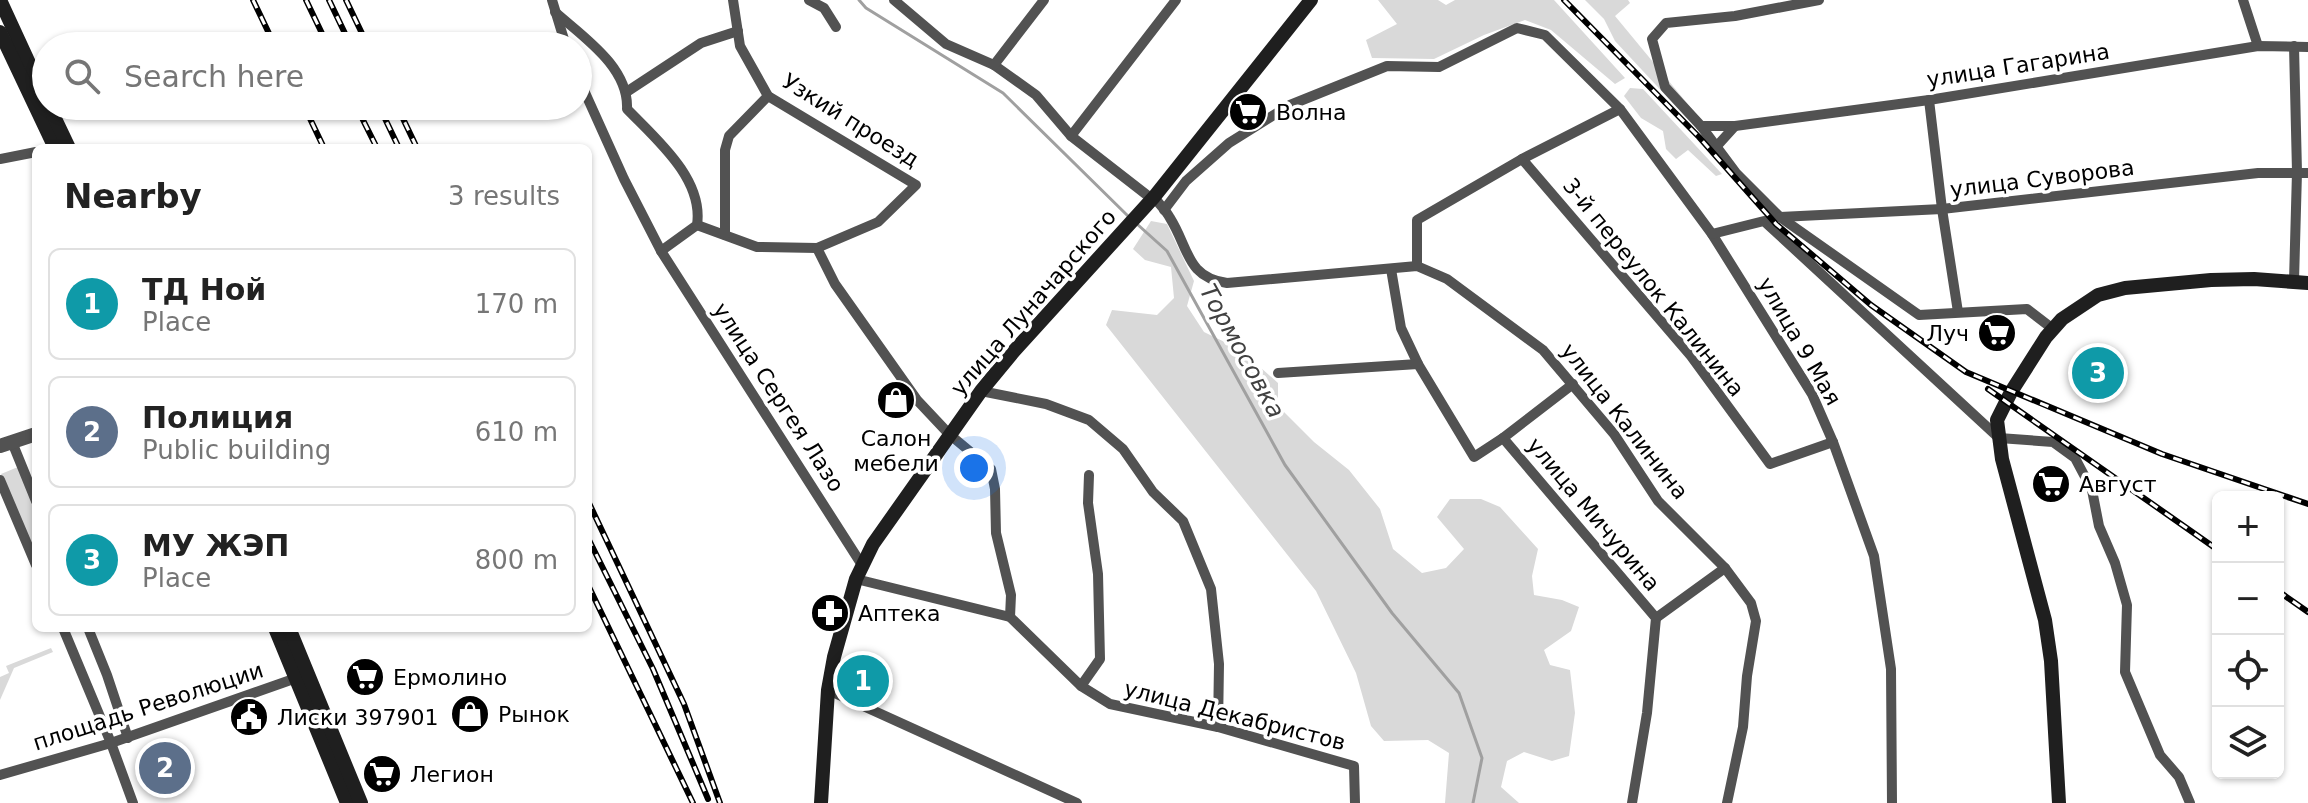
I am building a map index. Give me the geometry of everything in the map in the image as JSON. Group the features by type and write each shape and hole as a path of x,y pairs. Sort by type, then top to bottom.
{"main road":[{"path":"0,0 32,70"},
{"name":"улица Луначарского","path":"821,803 828,690 836,645 856,579 873,544 981,391 1153,198 1311,0"},
{"path":"0,32 32,95"},
{"path":"45,120 57,144"},
{"path":"52,120 58,144"},
{"path":"2059,803 2054,699 2045,620 1997,420 2037,349 2053,329 2079,306 2098,295 2125,288 2211,280 2301,282"},
{"path":"277,632 302,676 361,803"},
{"path":"290,632 302,676 347,803"}],"street":[{"path":"552,0 561,32"},
{"name":"Узкий проезд","path":"733,0 740,46 768,96 916,185 878,222 817,248"},
{"path":"809,0 824,8 836,27"},
{"path":"894,0 946,44 994,65 1036,95 1071,136 1153,198 1164,210 1192,263 1212,281 1227,283 1417,266 1417,220 1522,159 1620,109"},
{"path":"1071,136 1176,0"},
{"path":"1819,0 1735,16 1666,23 1652,39 1665,87 1701,126 1736,173 1780,217 1919,315 2027,309 2053,329"},
{"path":"2243,0 2258,46"},
{"path":"994,65 1042,1"},
{"path":"555,12 577,32"},
{"name":"улица 9 Мая","path":"1164,210 1186,181 1229,143 1290,105 1387,66 1439,67 1517,28 1545,35 1620,109 1712,234 1812,394 1833,442 1874,556 1891,669 1892,803"},
{"path":"628,91 701,43 738,31"},
{"path":"592,45 603,55 628,91 627,109 665,148 690,184 698,215 697,225 661,251"},
{"name":"улица Гагарина","path":"1701,126 1735,126 1929,100 2258,46 2308,47"},
{"path":"2294,46 2302,172 2301,282"},
{"path":"725,235 725,150 729,136 768,96"},
{"path":"1929,100 1958,312"},
{"name":"улица Сергея Лазо","path":"592,108 661,251 862,565"},
{"path":"1716,147 1735,126"},
{"path":"0,159 32,153"},
{"name":"3-й переулок Калинина","path":"1522,159 1691,356 1770,464 1833,442"},
{"name":"улица Суворова","path":"1780,217 1942,209 2258,173 2302,172"},
{"path":"1712,234 1764,221 1999,438 2053,442 2075,458 2092,490 2099,526 2115,563 2127,605 2125,672 2160,755 2179,777 2190,803"},
{"path":"697,225 757,247 817,248 835,284 908,387 949,434 991,469 995,489 996,533 1011,595 1010,617 856,579"},
{"name":"улица Калинина","path":"1417,266 1447,279 1543,350 1614,434 1658,501 1725,568 1751,603 1756,621 1743,727 1727,803"},
{"path":"1278,373 1418,364 1401,328 1391,269"},
{"name":"улица Мичурина","path":"1418,364 1474,457 1503,438 1656,618 1647,713 1632,803"},
{"path":"1503,438 1573,384"},
{"path":"981,391 1046,404 1089,420 1123,449 1153,492 1183,521 1211,589 1219,664 1218,727"},
{"path":"32,435 6,444 32,493"},
{"path":"1081,686 1100,659 1098,574 1088,503 1089,475"},
{"path":"0,480 32,556"},
{"path":"1656,618 1725,568"},
{"name":"улица Декабристов","path":"1010,617 1081,686 1110,704 1218,727 1354,766 1355,803"},
{"path":"65,632 133,803"},
{"path":"90,632 128,738"},
{"name":"площадь Революции","path":"0,775 128,738 302,676"},
{"path":"828,690 1077,803"}],"shaded area":[{"path":"1378,0 1438,0 1446,5 1455,0 1554,0 1625,78 1615,84 1551,30 1525,20 1434,59 1372,58 1366,40 1397,24"},
{"path":"1585,0 1628,0 1630,3 1615,16 1715,137 1709,142 1615,41 1604,19"},
{"path":"1630,88 1643,89 1722,174 1716,176 1688,150 1676,159 1666,149 1663,131 1641,118 1624,96"},
{"path":"1151,221 1167,224 1194,281 1187,306 1204,332 1241,350 1278,383 1278,406 1314,442 1349,470 1380,509 1393,549 1422,573 1446,568 1464,549 1437,517 1450,499 1481,499 1500,507 1538,549 1532,576 1534,595 1579,607 1571,631 1544,650 1550,665 1570,670 1575,713 1569,756 1552,761 1524,752 1507,761 1501,787 1519,803 1445,803 1449,753 1428,740 1384,741 1371,726 1356,673 1316,591 1106,325 1112,310 1157,315 1174,298 1171,267 1145,260 1133,249"},
{"path":"18,467 32,500 32,548 1,474"},
{"path":"51,648 53,652 14,668 0,700 0,677 9,673 6,666"}],"waterway":[{"name":"Тормосовка","path":"859,0 866,8 1003,93 1129,217"},
{"name":"Тормосовка","path":"1137,224 1167,251 1285,465 1392,613 1459,693 1482,758 1473,803"}],"railway":[{"path":"253,0 268,32"},
{"path":"306,0 321,32"},
{"path":"329,0 344,32"},
{"path":"346,0 361,32"},
{"path":"1564,0 1699,137 1776,224 1871,305 1966,372 2162,454 2308,504"},
{"path":"311,120 322,144"},
{"path":"363,120 375,144"},
{"path":"386,120 397,144"},
{"path":"404,120 415,144"},
{"path":"1988,389 2212,546"},
{"path":"592,509 684,704 720,803"},
{"path":"592,546 653,669 708,799"},
{"path":"592,593 693,803"},
{"path":"2284,595 2308,612"}],"place":[{"name":"Волна","path":"1248,112"},
{"name":"Луч","path":"1997,333"},
{"name":"МУ ЖЭП","path":"2098,373"},
{"name":"Салон мебели","path":"896,400"},
{"name":"Август","path":"2051,484"},
{"name":"Аптека","path":"830,613"},
{"name":"Ермолино","path":"365,677"},
{"name":"ТД Ной","path":"863,681"},
{"name":"Рынок","path":"470,714"},
{"name":"Лиски 397901","path":"249,717"},
{"name":"Полиция","path":"165,768"},
{"name":"Легион","path":"382,774"}]}
